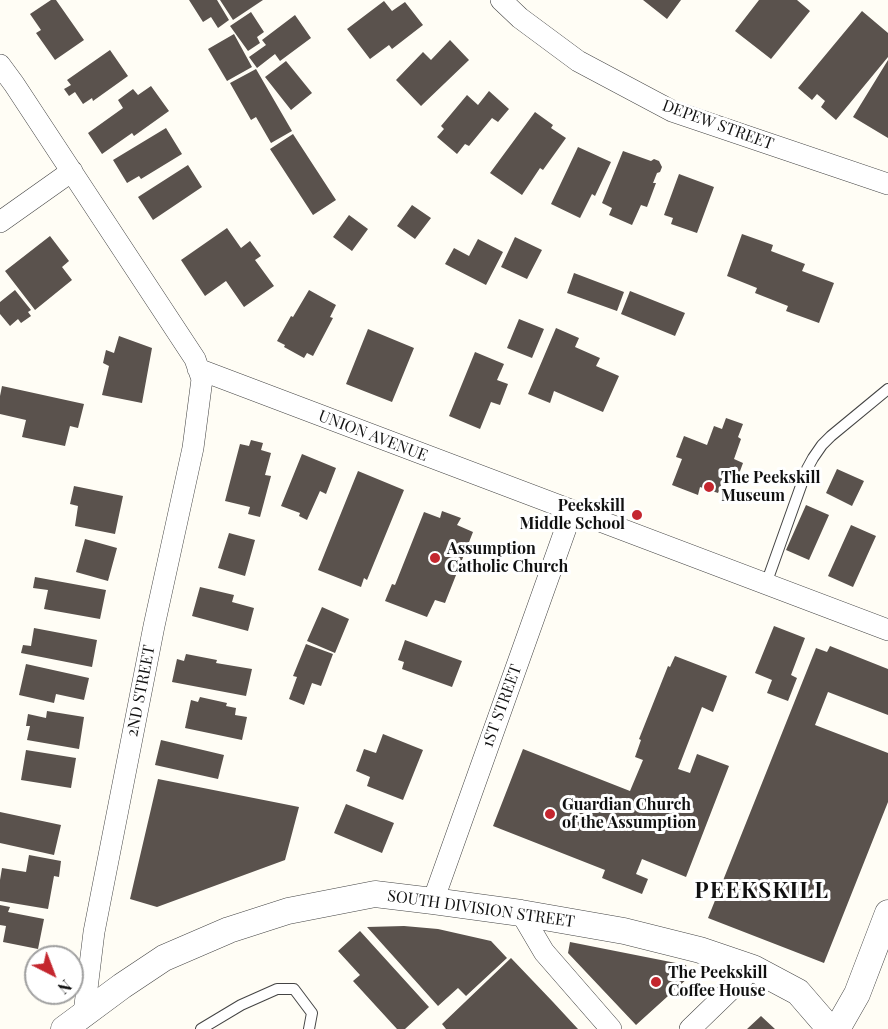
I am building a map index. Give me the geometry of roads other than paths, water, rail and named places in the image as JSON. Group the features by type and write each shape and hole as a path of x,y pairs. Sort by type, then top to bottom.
{"street":[{"name":"DEPEW STREET","path":"501,0 520,18 578,62 672,111 888,184"},
{"path":"0,65 195,359 198,369"},
{"path":"0,222 72,171"},
{"name":"UNION AVENUE","path":"198,369 888,630"},
{"name":"2ND STREET","path":"84,1013 94,932 154,626 193,447 202,379 198,369"},
{"name":"1ST STREET","path":"433,901 572,511"},
{"name":"SOUTH DIVISION STREET","path":"64,1029 164,958 258,920 288,911 375,894 521,913 624,931 700,950 753,968 798,992 830,1029"},
{"path":"521,913 544,952 611,1029"},
{"path":"837,1029 857,994 888,913"},
{"path":"690,1029 753,968"}],"lane":[{"path":"766,584 813,458 831,436 888,389"},
{"path":"201,1029 241,1005 277,989 294,989 312,1013 309,1029"}],"place":[{"name":"The Peekskill Museum","path":"709,487"},
{"name":"Peekskill Middle School","path":"637,515"},
{"name":"Assumption Catholic Church","path":"435,558"},
{"name":"Guardian Church of the Assumption","path":"550,814"},
{"name":"The Peekskill Coffee House","path":"656,982"}],"district":[{"name":"PEEKSKILL","path":"762,891"}]}
